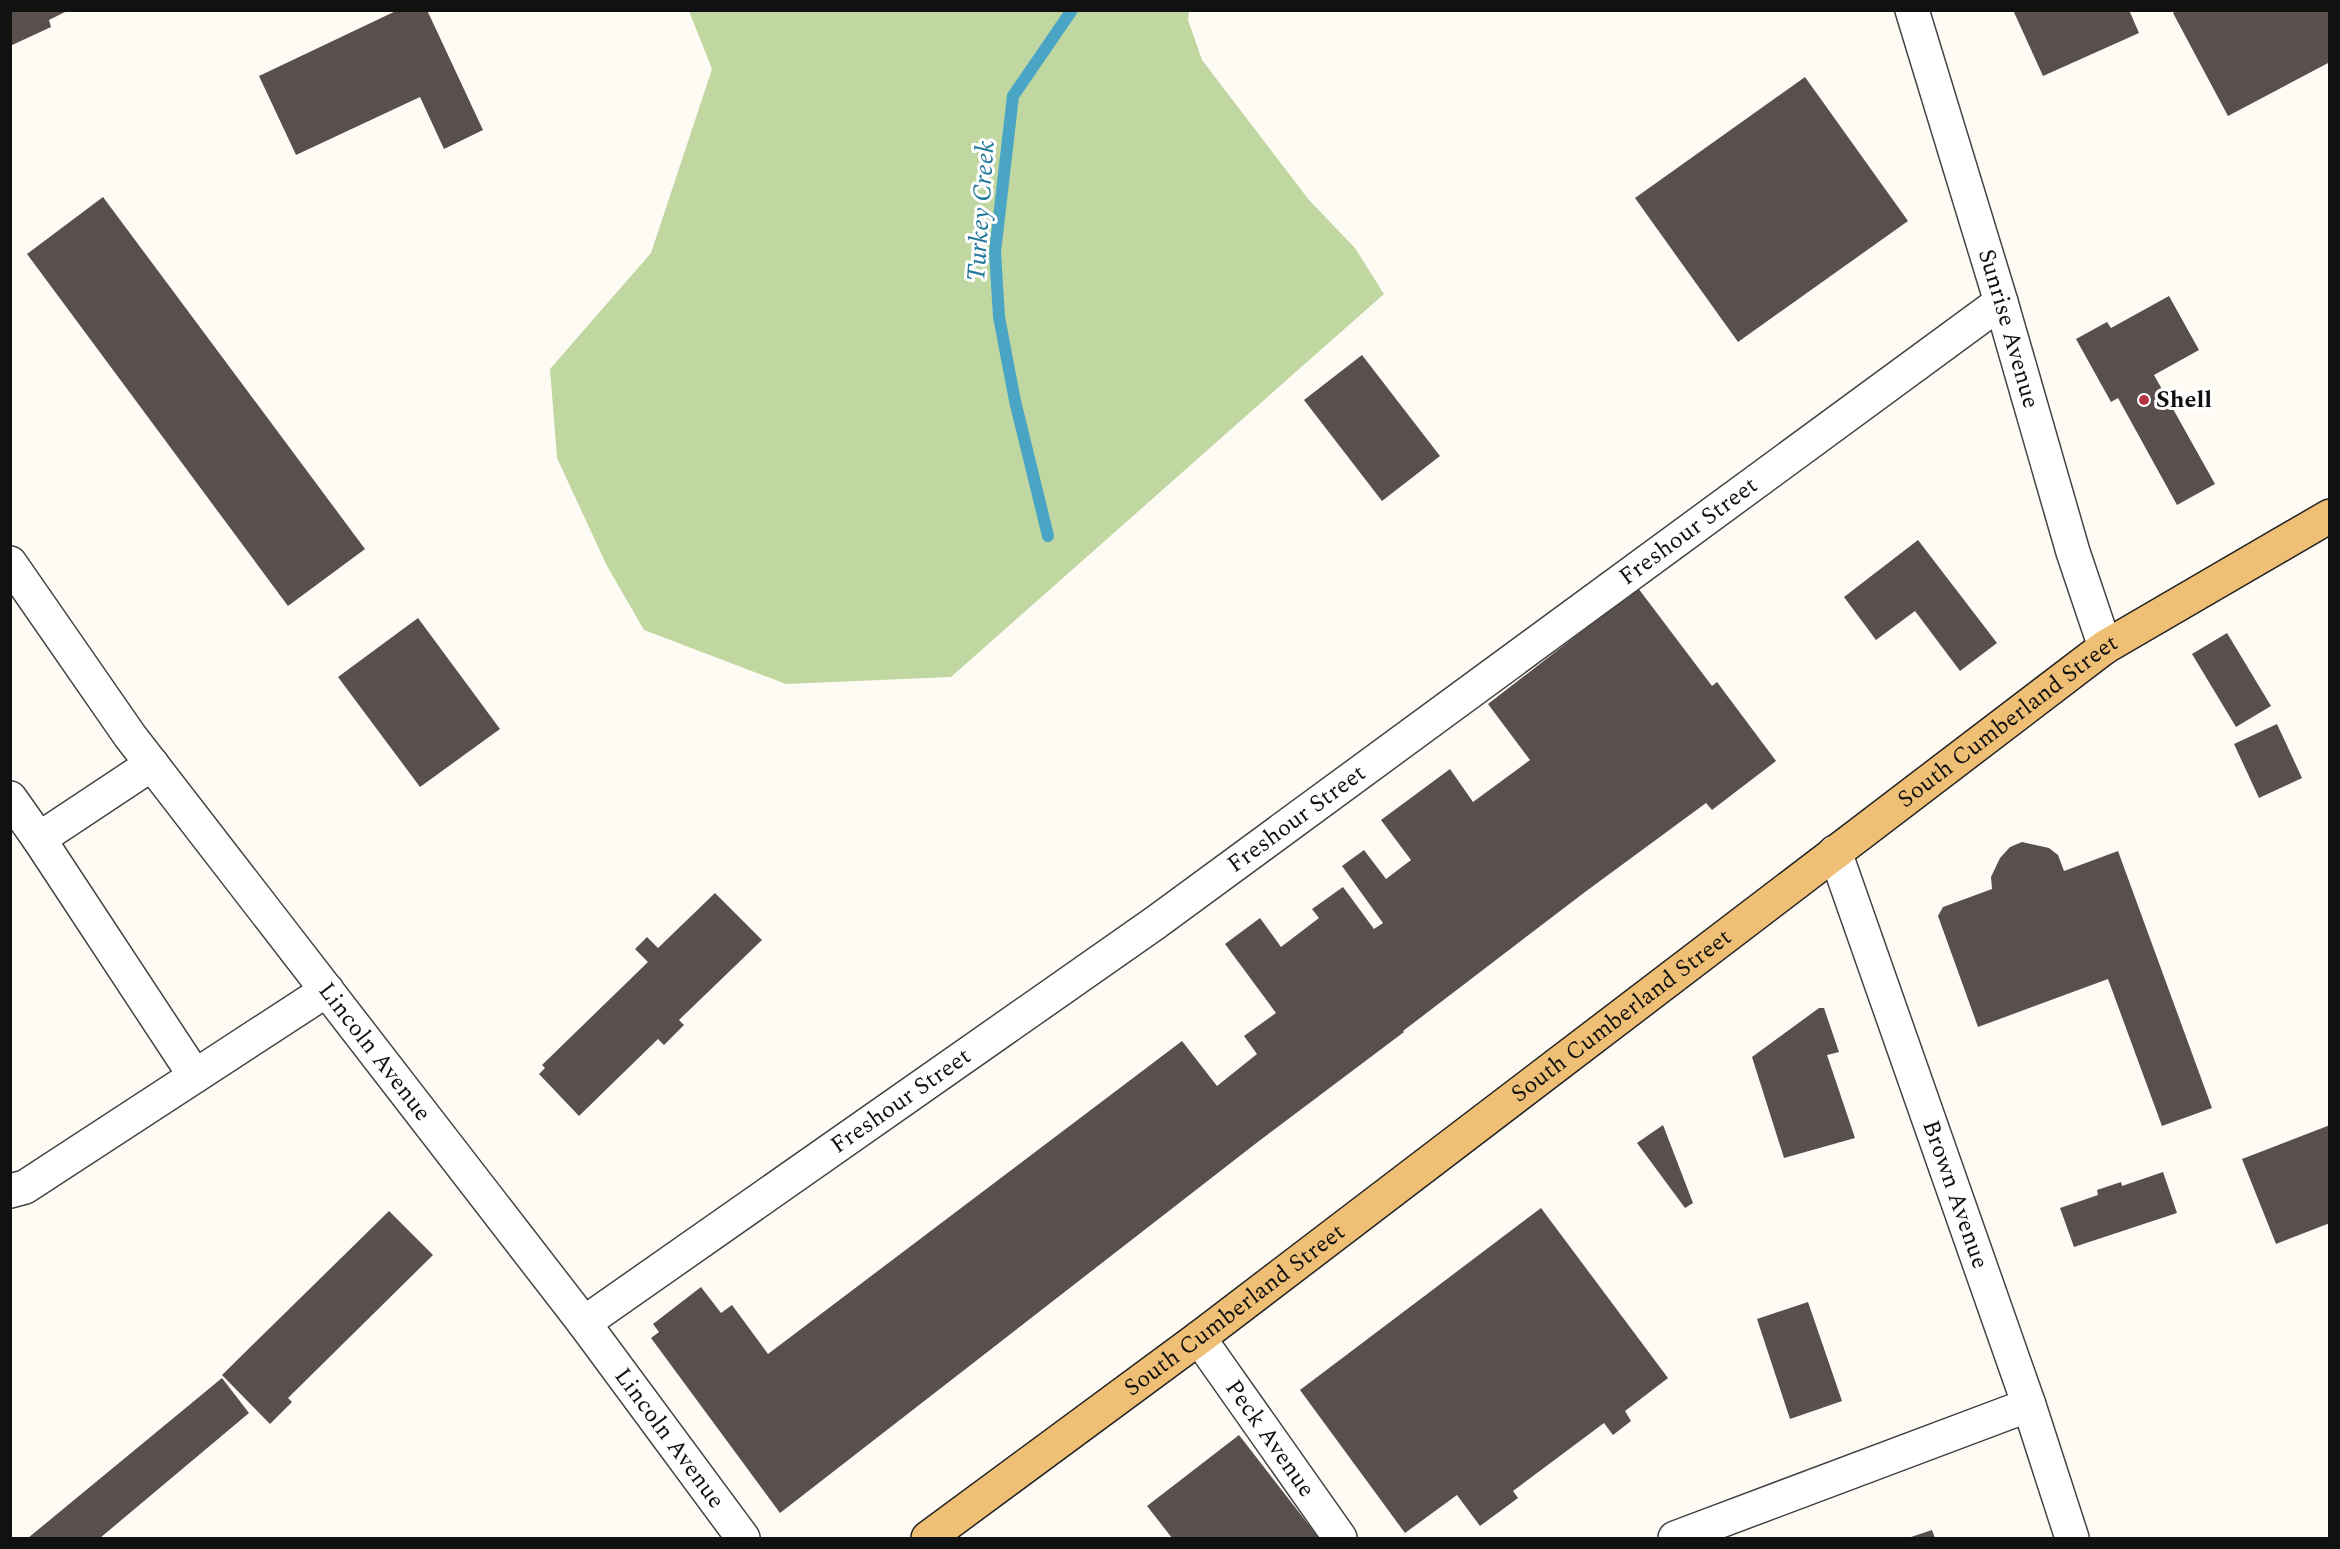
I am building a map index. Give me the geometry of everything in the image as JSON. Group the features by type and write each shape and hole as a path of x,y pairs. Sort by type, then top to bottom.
{"main road":[{"name":"South Cumberland Street","path":"928,1539 1200,1338 2105,647 2330,516"}],"street":[{"name":"Sunrise Avenue","path":"1912,10 2001,302 2073,552 2105,647"},
{"name":"Freshour Street","path":"584,1323 1155,923 2001,302"},
{"name":"Lincoln Avenue","path":"10,563 152,764 584,1323 743,1539"},
{"path":"39,839 152,764"},
{"path":"10,798 195,1076"},
{"name":"Brown Avenue","path":"1835,852 2029,1405 2072,1539"},
{"path":"10,1191 25,1187 327,990"},
{"name":"Peck Avenue","path":"1200,1338 1340,1539"},
{"path":"1675,1539 2029,1405"}],"green space":[{"path":"689,11 1189,11 1188,20 1202,60 1309,200 1355,248 1384,294 951,677 786,684 644,630 607,566 557,458 550,369 651,253 712,69"}],"building":[{"path":"10,10 69,10 49,20 51,27 10,46"},
{"path":"398,10 427,10 483,130 444,149 420,97 296,155 259,76"},
{"path":"2013,10 2129,10 2139,33 2043,76"},
{"path":"2177,10 2330,10 2330,62 2228,116 2173,13"},
{"path":"1805,77 1908,221 1738,342 1635,198"},
{"path":"103,197 365,549 288,606 27,254"},
{"name":"Shell","path":"2169,296 2199,350 2154,375 2215,484 2177,505 2118,398 2111,402 2076,339 2107,322 2111,328"},
{"path":"1362,355 1440,456 1382,501 1304,400"},
{"path":"1918,540 1997,643 1960,671 1915,611 1876,640 1844,597"},
{"path":"1638,588 1712,686 1717,682 1776,761 1712,810 1706,803 1585,892 1259,1141 780,1513 651,1338 659,1332 653,1324 701,1287 721,1313 732,1305 768,1354 1182,1041 1217,1086 1257,1054 1244,1036 1276,1013 1225,944 1260,918 1281,947 1319,918 1312,909 1343,887 1374,929 1383,923 1342,866 1364,850 1386,879 1411,860 1381,820 1450,769 1473,802 1530,760 1488,704"},
{"path":"418,618 500,729 420,787 338,677"},
{"path":"2227,633 2271,706 2236,727 2192,654"},
{"path":"2277,724 2302,778 2259,798 2234,744"},
{"path":"2022,842 2049,848 2058,855 2064,871 2118,851 2212,1108 2162,1126 2108,979 1978,1027 1938,916 1943,907 1992,889 1991,877 2000,858 2010,847"},
{"path":"715,893 762,940 679,1020 684,1025 664,1045 658,1039 579,1116 539,1074 545,1068 542,1065 648,962 635,949 647,937 658,948"},
{"path":"1819,1008 1824,1008 1839,1052 1827,1055 1855,1138 1784,1158 1752,1057"},
{"path":"1663,1125 1693,1203 1685,1208 1637,1143"},
{"path":"2330,1125 2330,1223 2276,1244 2242,1159"},
{"path":"2163,1172 2177,1213 2074,1247 2060,1208 2098,1195 2097,1190 2121,1182 2122,1186"},
{"path":"1541,1208 1668,1378 1625,1411 1631,1421 1613,1435 1604,1423 1513,1491 1518,1498 1480,1526 1457,1495 1405,1533 1300,1390"},
{"path":"389,1211 433,1255 288,1398 292,1402 270,1424 222,1375"},
{"path":"1808,1302 1842,1401 1790,1419 1757,1319"},
{"path":"222,1378 249,1413 100,1538 28,1538"},
{"path":"1239,1435 1319,1538 1172,1538 1147,1506"},
{"path":"1932,1530 1935,1538 1908,1538"}],"waterway":[{"name":"Turkey Creek","path":"1048,536 1015,401 999,317 995,252 1013,96 1072,10"}],"place":[{"name":"Shell","path":"2144,400"}]}
